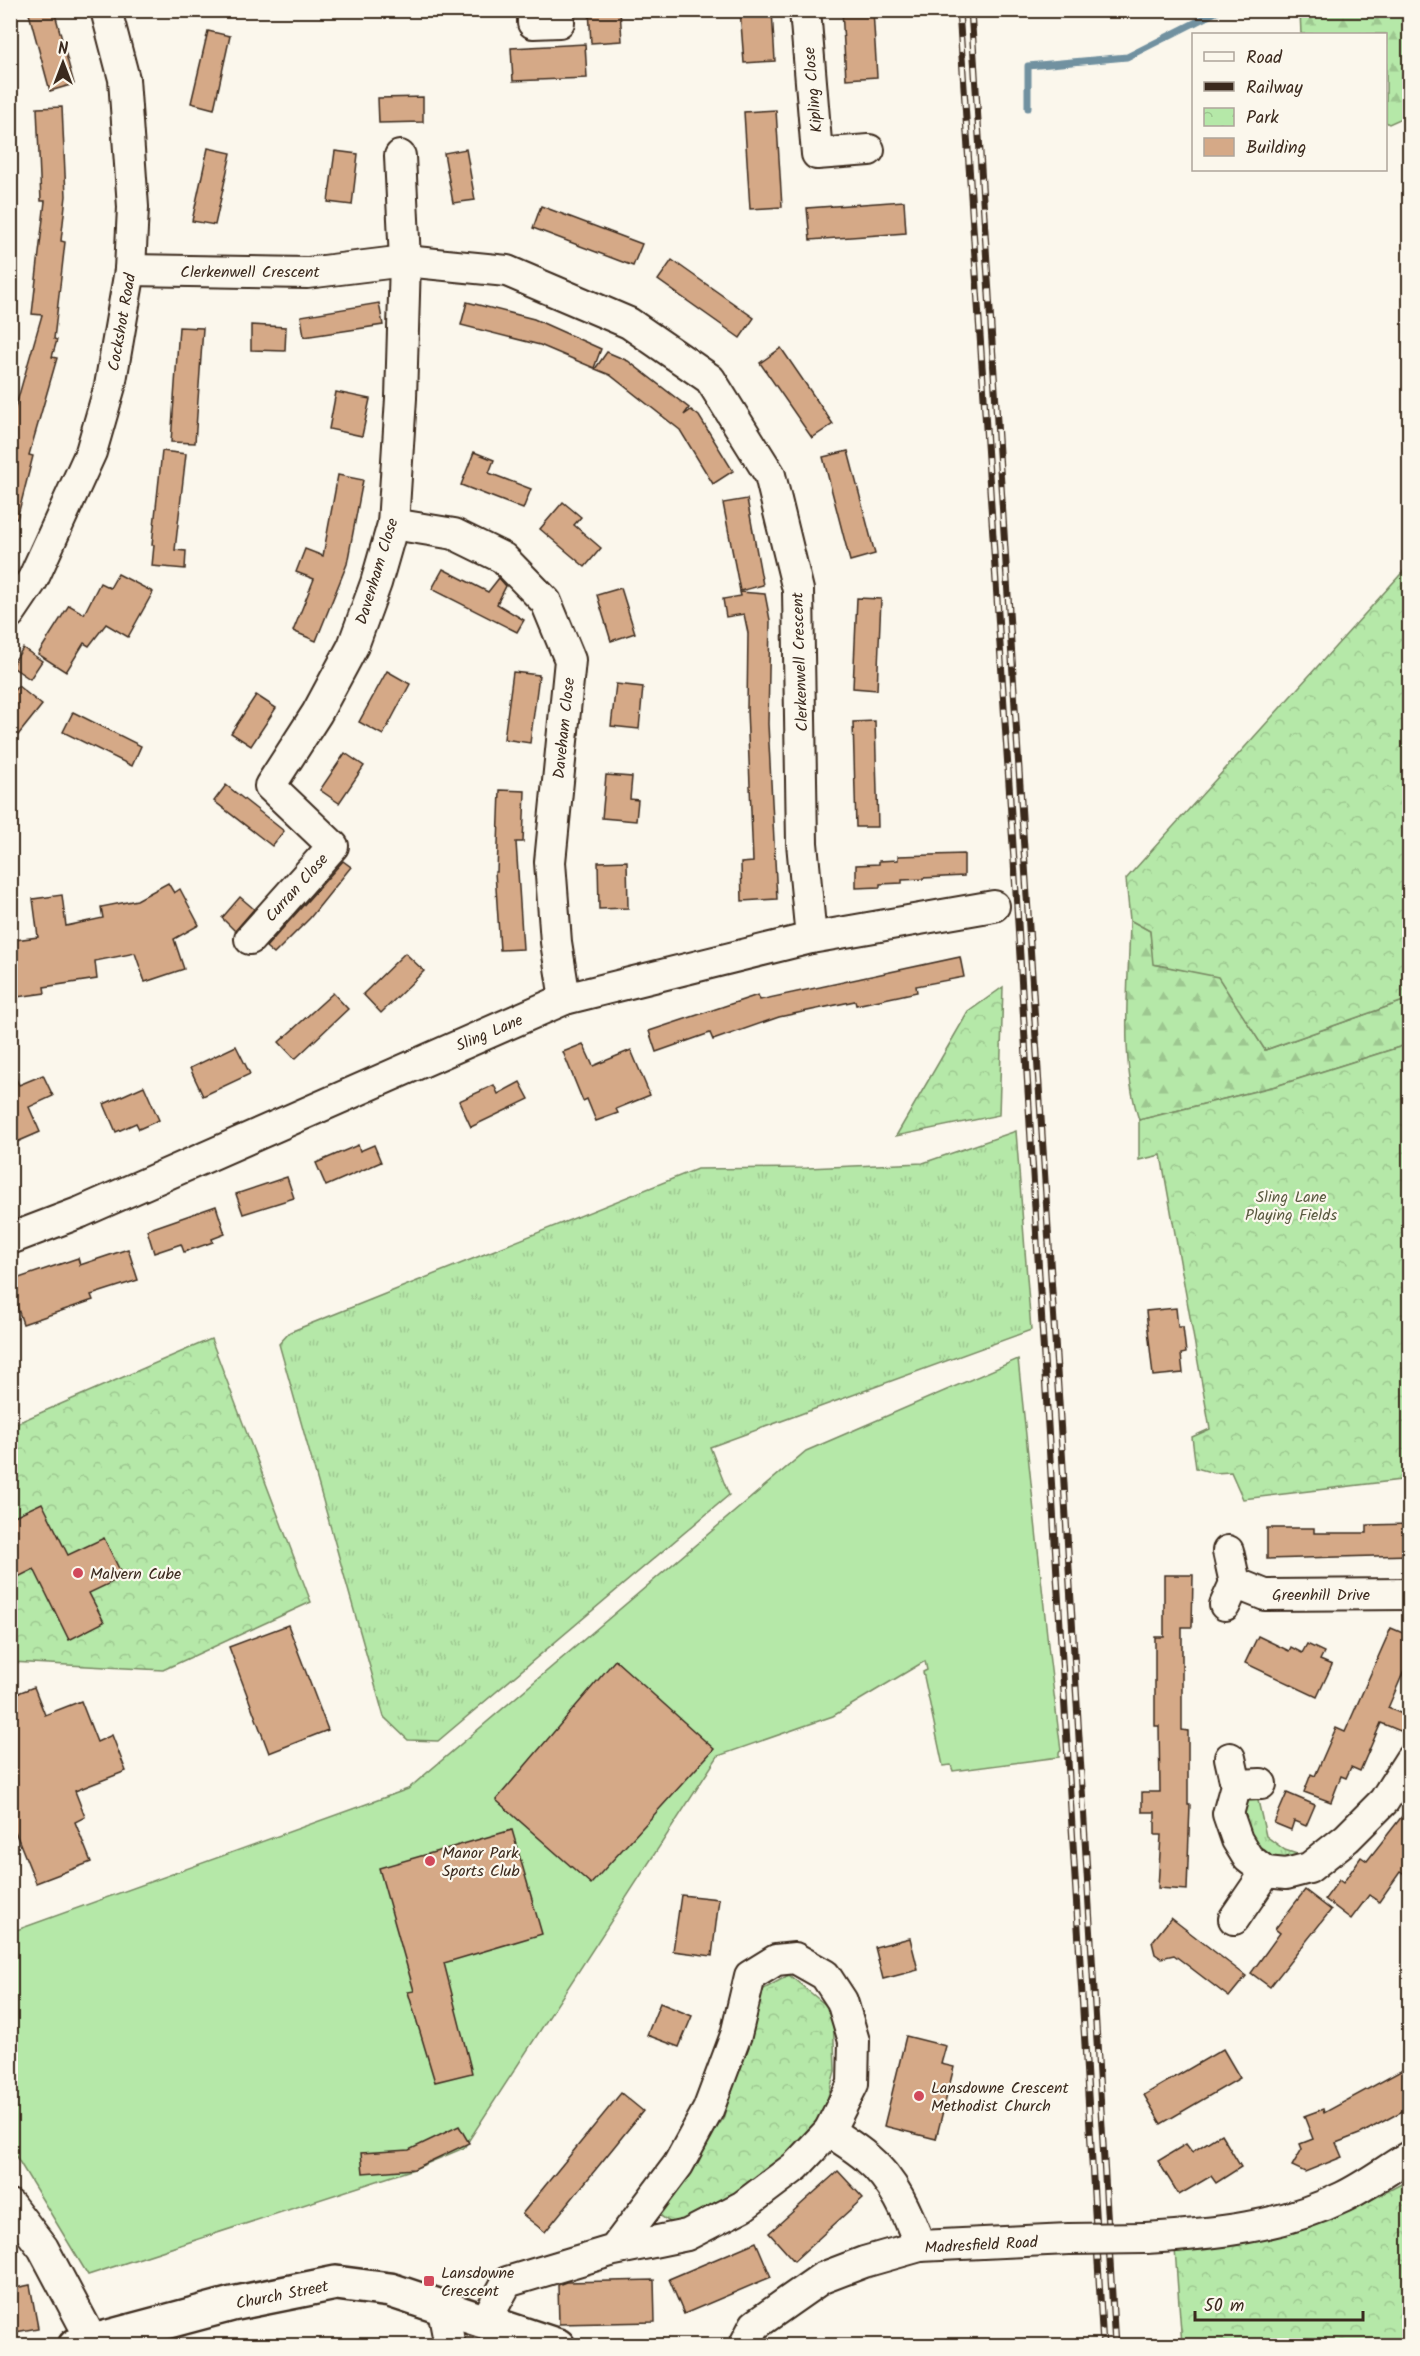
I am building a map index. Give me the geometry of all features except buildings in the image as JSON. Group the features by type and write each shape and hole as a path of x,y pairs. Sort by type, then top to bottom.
{"main road":[{"name":"Church Street","path":"87,2344 232,2304 336,2283 390,2290 442,2305 558,2346"}],"street":[{"name":"Cockshot Road","path":"10,613 33,579 91,452 110,386 130,270 133,207 124,79 106,10"},
{"path":"533,10 533,23 559,22 558,10"},
{"name":"Kipling Close","path":"805,10 817,154 868,150"},
{"path":"400,156 405,261"},
{"name":"Clerkenwell Crescent","path":"130,270 307,273 405,261 507,271 629,323 710,379 770,475 798,590 802,843 811,938"},
{"name":"Davenham Close","path":"270,786 317,713 353,646 376,583 393,524 401,398 405,261"},
{"name":"Daveham Close","path":"393,524 454,534 503,558 546,602 570,660 550,862 556,942 565,999"},
{"name":"Curran Close","path":"250,939 333,846 270,786"},
{"name":"Sling Lane","path":"10,1239 81,1212 565,999 811,938 994,906"},
{"name":"Greenhill Drive","path":"1228,1551 1230,1594 1410,1594"},
{"path":"1242,1776 1228,1814 1237,1840 1248,1857 1266,1872 1286,1874 1309,1868 1347,1838 1384,1801 1410,1761"},
{"path":"1234,1919 1266,1872"},
{"path":"486,2320 507,2282 614,2250 687,2235 743,2206 796,2166 829,2131 853,2084 854,2041 842,2001 825,1975 795,1958 776,1960 750,1976 736,2035 708,2110 678,2165 614,2250"},
{"path":"829,2131 869,2159 892,2187 911,2222 920,2246"},
{"name":"Madresfield Road","path":"744,2346 755,2325 822,2278 864,2262 920,2246 1211,2234 1285,2219 1343,2197 1410,2156"},
{"path":"10,2205 43,2248 87,2344"},
{"path":"442,2305 450,2346"}],"green space":[{"path":"1300,11 1409,11 1409,115 1389,124 1387,123 1387,33 1301,33"},
{"path":"1409,565 1409,999 1265,1050 1218,977 1153,964 1150,931 1130,920 1126,879"},
{"path":"1130,920 1150,931 1154,964 1218,976 1265,1050 1409,999 1409,1044 1276,1086 1139,1120 1129,1072 1127,1046"},
{"path":"1003,987 999,1115 896,1136 968,1012"},
{"name":"Sling Lane Playing Fields","path":"1409,1044 1409,1479 1243,1499 1231,1472 1214,1473 1196,1468 1192,1437 1210,1429 1161,1155 1139,1160 1139,1120 1276,1086"},
{"path":"1016,1131 1031,1330 710,1447 729,1495 438,1741 408,1740 384,1717 279,1344 290,1332 697,1169 807,1168 923,1163"},
{"path":"211,1339 311,1602 163,1670 11,1662 10,1426"},
{"name":"Manor Park Sports Club","path":"1018,1359 1061,1751 1059,1757 953,1771 951,1765 943,1766 923,1672 927,1670 925,1661 833,1716 718,1756 464,2148 414,2169 88,2275 11,2148 11,1932 408,1789 806,1451"},
{"path":"1257,1796 1266,1836 1285,1850 1300,1855 1275,1860 1256,1849 1248,1835 1243,1803"},
{"path":"789,1975 833,2011 835,2071 820,2126 768,2176 682,2230 656,2213 723,2119 762,1990"},
{"path":"1409,2180 1409,2345 1182,2345 1175,2249 1299,2228 1352,2210"}],"waterway":[{"path":"1028,108 1028,66 1127,57 1220,10"}],"railway":[{"path":"959,10 1018,923 1103,2346"},
{"path":"971,10 1062,1450 1115,2346"}],"place":[{"name":"Malvern Cube","path":"78,1573"},
{"name":"Manor Park Sports Club","path":"430,1861"},
{"name":"Lansdowne Crescent Methodist Church","path":"919,2096"},
{"name":"Lansdowne Crescent","path":"429,2281"}]}
